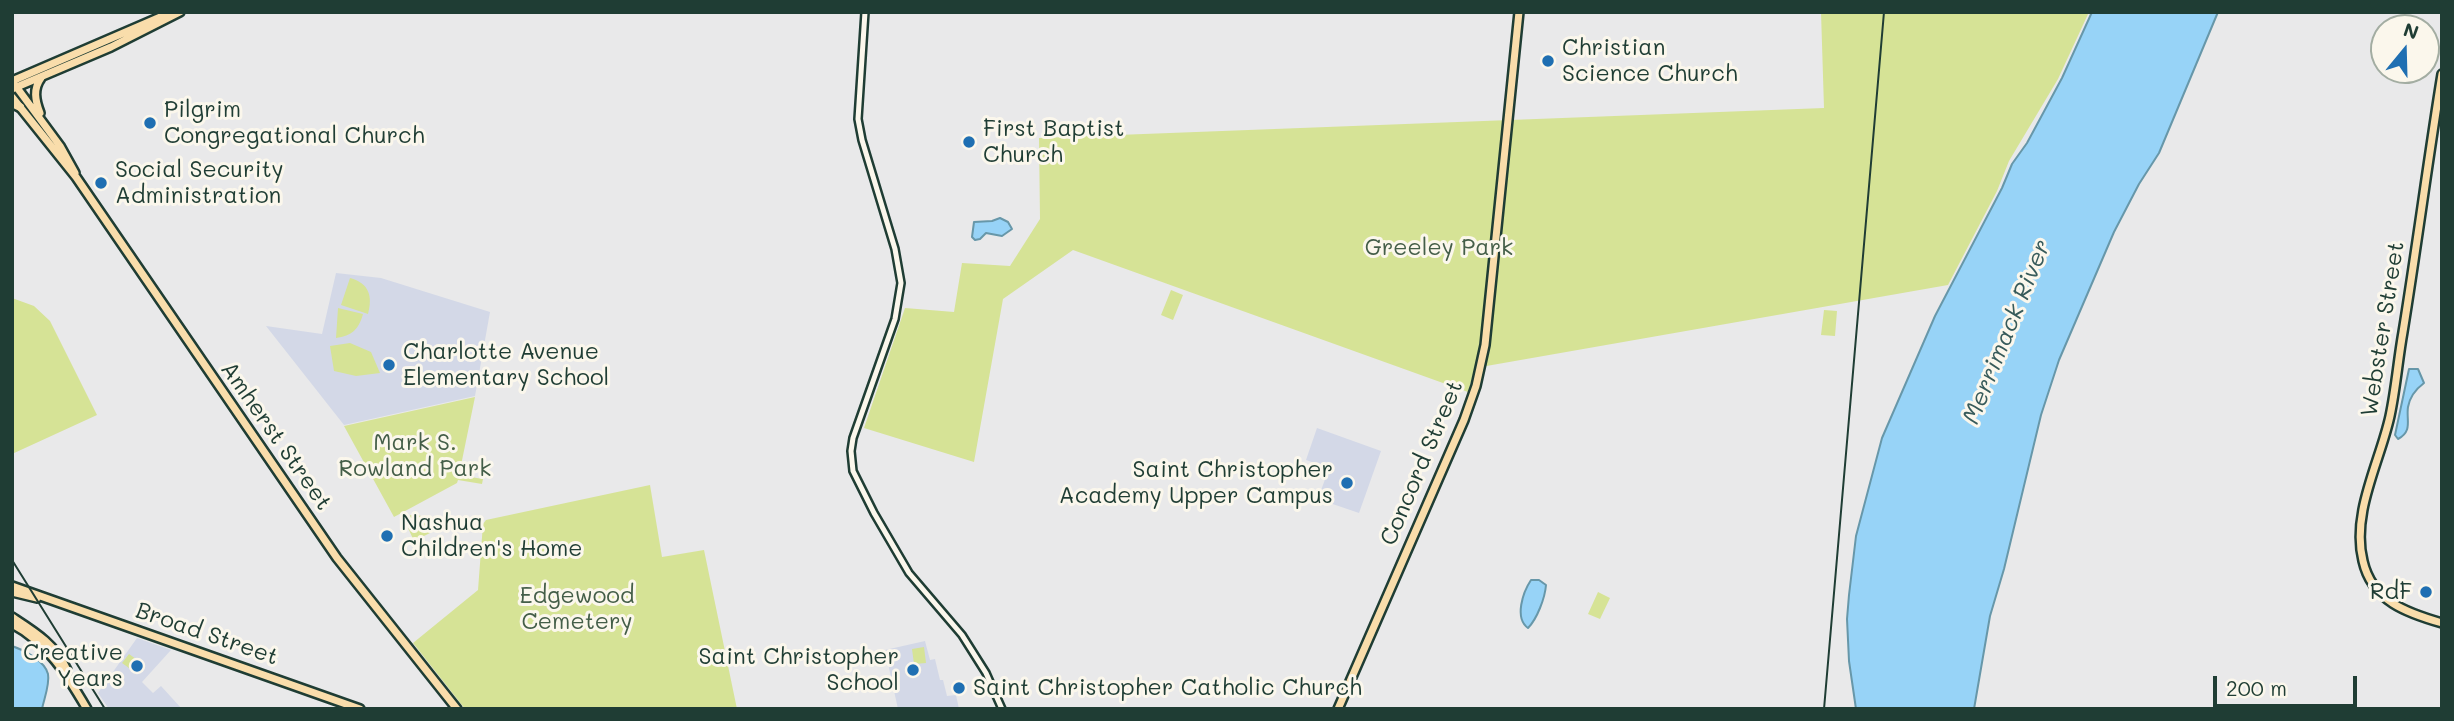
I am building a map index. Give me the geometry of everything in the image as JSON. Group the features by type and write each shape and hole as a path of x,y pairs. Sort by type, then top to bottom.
{"main road":[{"path":"13,84 172,12"},
{"path":"13,84 42,77 142,33 180,12"},
{"name":"Concord Street","path":"1338,709 1464,420 1479,376 1485,345 1519,12"},
{"name":"Webster Street","path":"2442,74 2390,415 2362,522 2360,544 2363,562 2374,586 2394,605 2442,623"},
{"path":"42,77 36,85 35,98 50,132"},
{"name":"Amherst Street","path":"13,84 50,132 76,177"},
{"name":"Amherst Street","path":"12,97 76,177 337,558 457,709"},
{"name":"Broad Street","path":"13,592 41,598 359,709"},
{"path":"12,617 36,632 54,649 87,709"},
{"path":"12,624 45,647 76,690"}],"street":[{"path":"865,12 859,91 860,129 895,249 901,282 895,320 853,438 850,451 852,467 862,492 902,563 962,635 986,673 1002,709"}],"shaded area":[{"name":"Charlotte Avenue Elementary School","path":"336,273 381,278 490,312 475,396 344,425 266,326 322,334"},
{"name":"Saint Christopher Academy Upper Campus","path":"1317,428 1381,451 1359,513 1318,499 1329,468 1306,460"},
{"name":"Creative Years","path":"137,638 171,650 142,682 153,693 161,686 182,709 109,709 98,693"},
{"name":"Saint Christopher School","path":"925,641 930,660 935,659 947,696 956,695 959,709 898,709 885,650"}],"green space":[{"name":"Greeley Park","path":"1821,12 2089,12 2058,79 2009,161 1997,191 1948,285 1475,368 1468,392 1073,250 1003,299 974,462 864,428 905,308 954,312 962,263 1010,266 1040,219 1039,138 1824,108"},
{"path":"350,278 362,283 368,291 368,314 341,305"},
{"path":"1171,290 1183,295 1173,320 1161,315"},
{"path":"12,298 34,306 50,321 97,415 12,454"},
{"path":"338,308 363,314 354,331 336,338"},
{"path":"1824,310 1837,311 1835,336 1821,335"},
{"path":"350,343 371,352 380,373 356,376 334,371 330,346"},
{"name":"Mark S. Rowland Park","path":"475,397 459,475 483,479 482,484 458,480 394,517 344,426"},
{"name":"Edgewood Cemetery","path":"650,485 662,557 704,550 737,709 465,709 413,643 478,590 483,524 486,520"},
{"path":"411,515 426,518 436,530 414,541 404,519"},
{"path":"1598,592 1610,598 1600,619 1588,614"},
{"path":"924,647 926,663 914,664 912,649"},
{"path":"129,654 143,664 136,673 122,663"}],"water":[{"name":"Merrimack River","path":"2092,12 2218,12 2159,153 2114,232 2059,360 2041,415 1990,616 1974,709 1856,709 1849,661 1849,595 1856,536 1882,438 1935,316 2012,164 2027,143 2062,78"},
{"path":"1000,218 1008,222 1012,229 1002,236 986,233 980,239 975,240 972,237 974,222"},
{"path":"2409,369 2418,369 2424,383 2410,399 2407,429 2398,439 2395,435"},
{"path":"1531,580 1539,580 1546,585 1540,608 1528,628 1521,618 1521,612 1525,591"},
{"path":"12,646 33,657 46,669 48,682 42,709 13,709"}],"railway":[{"path":"1824,709 1884,12"},
{"path":"12,560 105,709"}],"place":[{"name":"Christian Science Church","path":"1548,61"},
{"name":"Pilgrim Congregational Church","path":"150,123"},
{"name":"First Baptist Church","path":"969,142"},
{"name":"Social Security Administration","path":"101,183"},
{"name":"Charlotte Avenue Elementary School","path":"389,365"},
{"name":"Saint Christopher Academy Upper Campus","path":"1347,483"},
{"name":"Nashua Children's Home","path":"387,536"},
{"name":"RdF","path":"2426,592"},
{"name":"Creative Years","path":"137,666"},
{"name":"Saint Christopher School","path":"913,670"},
{"name":"Saint Christopher Catholic Church","path":"959,688"}]}
